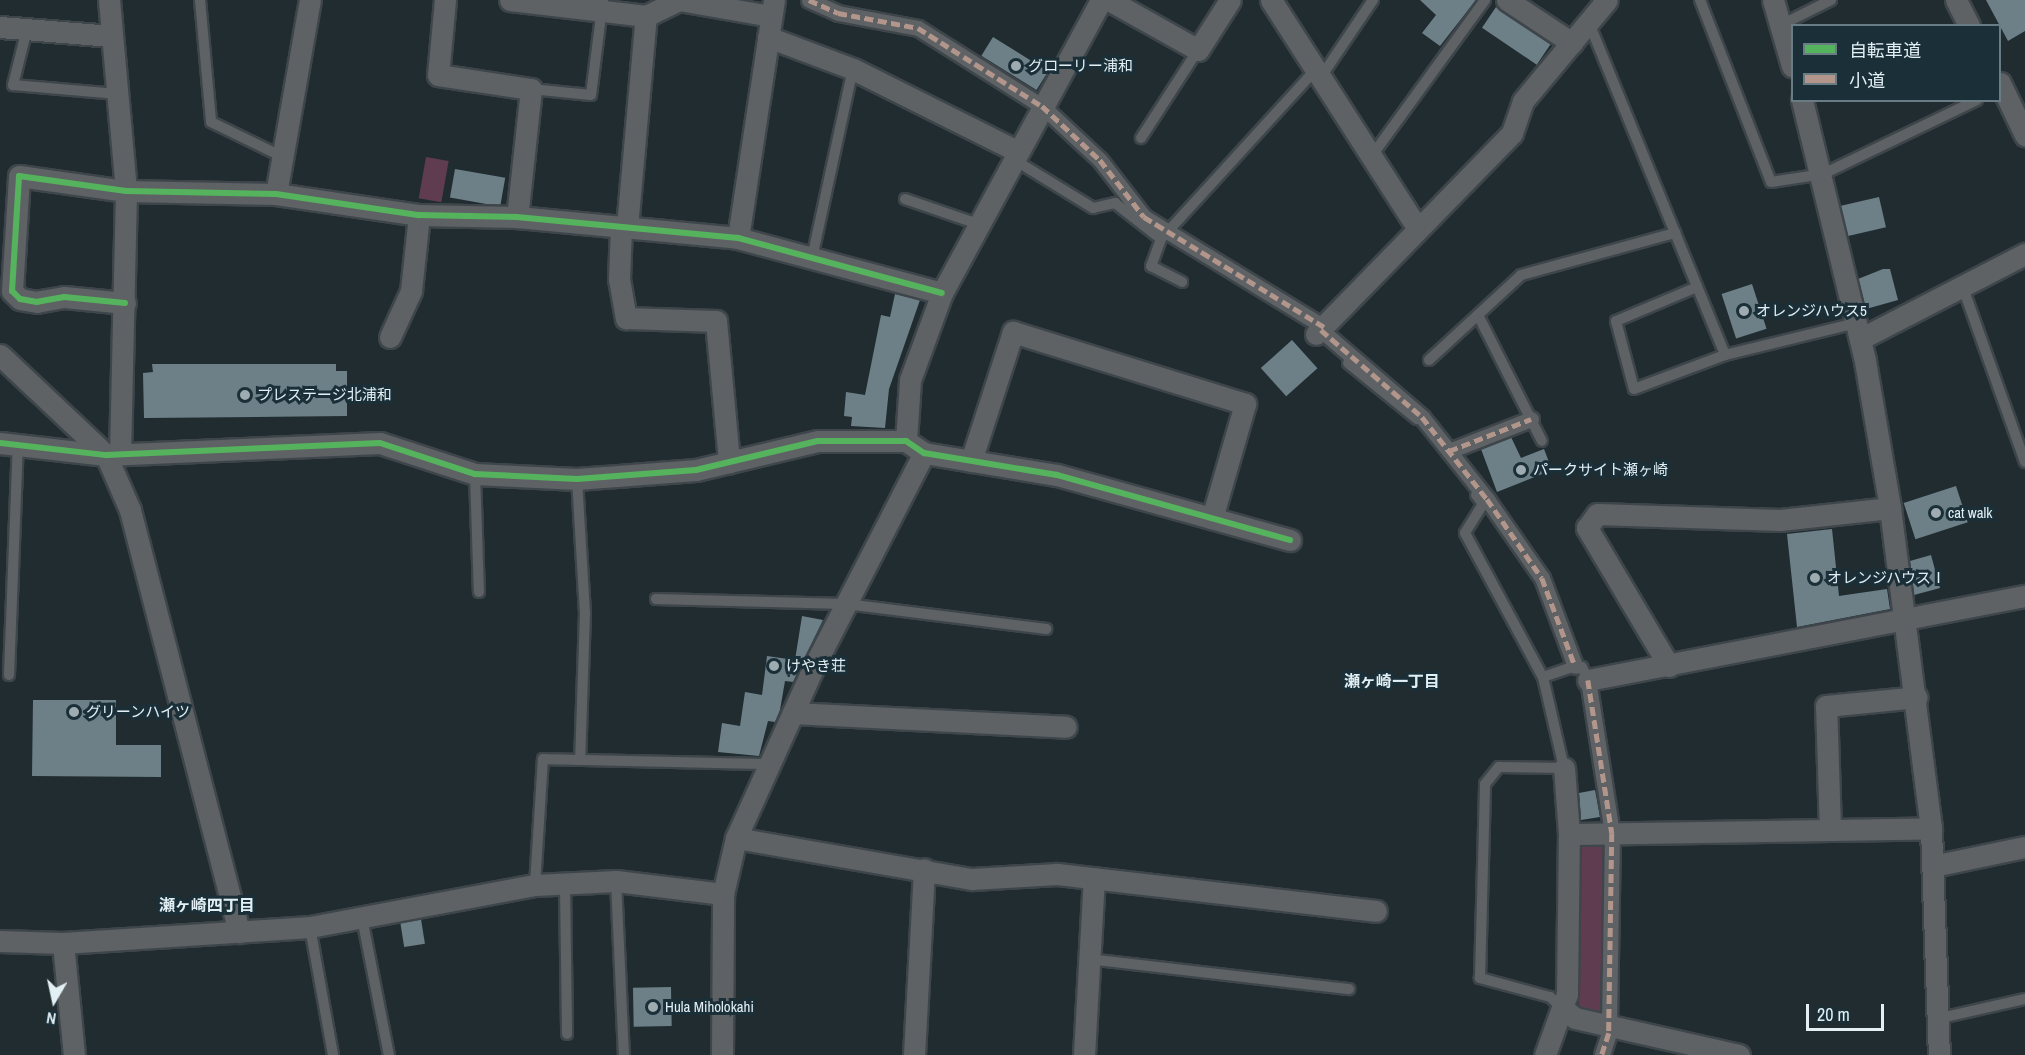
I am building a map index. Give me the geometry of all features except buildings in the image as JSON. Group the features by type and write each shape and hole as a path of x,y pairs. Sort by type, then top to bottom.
{"street":[{"path":"109,0 126,191 125,303 113,454 130,510 239,932"},
{"path":"276,194 310,0"},
{"path":"445,0 438,75 531,89 517,217"},
{"path":"510,0 602,5 646,16 679,0 773,8 738,238"},
{"path":"809,0 838,13 918,28 1042,106 1100,160 1144,217 1165,234 1320,330 1422,417 1449,451 1542,578 1582,673 1612,833 1609,1026 1602,1055"},
{"path":"906,441 910,380 942,293 1101,0"},
{"path":"1109,0 1198,50 1230,0"},
{"path":"1271,0 1418,229"},
{"path":"1507,0 1572,43"},
{"path":"1320,330 1512,133 1523,101 1607,0"},
{"path":"1773,0 1791,62"},
{"path":"1956,0 1968,24"},
{"path":"646,16 619,279 626,318 716,321 729,462"},
{"path":"0,27 112,36"},
{"path":"768,37 853,69 1015,155"},
{"path":"2001,89 2025,135"},
{"path":"1803,102 1822,174 1858,331 1890,508 1917,697 1931,828 1934,866 1935,1019 1939,1055"},
{"path":"125,303 64,297 37,302 20,299 12,291 19,176 126,191 276,194 419,215 517,217 738,238 942,293"},
{"path":"390,337 411,291 419,215"},
{"path":"1858,331 2025,254"},
{"path":"971,461 1013,332 1245,404 1212,518"},
{"path":"0,355 113,454"},
{"path":"1449,451 1531,419"},
{"path":"9,444 113,454 380,443 475,474 577,479 696,470 818,441 906,441 924,453 1056,475 1290,540"},
{"path":"722,1055 723,894 736,838 846,604 924,453"},
{"path":"1669,666 1587,528 1598,514 1780,520 1890,508"},
{"path":"1582,673 1669,666 2025,596"},
{"path":"1830,830 1826,706 1917,697"},
{"path":"793,713 1066,727"},
{"path":"1545,1055 1567,994 1569,834 1564,768"},
{"path":"1569,834 1931,828"},
{"path":"736,838 972,879 1057,874 1376,911"},
{"path":"1934,866 2025,847"},
{"path":"914,1055 924,869"},
{"path":"1084,1055 1094,878"},
{"path":"0,941 63,943 310,927 535,885 565,886 616,881 723,894"},
{"path":"63,943 74,1055"},
{"path":"1562,1008 1575,1018 1739,1055"}],"lane":[{"path":"200,0 211,122 283,157"},
{"path":"1182,282 1152,266 1165,234 1318,73 1373,0"},
{"path":"1371,157 1485,0"},
{"path":"1701,0 1771,182 1822,174 1973,102"},
{"path":"1781,25 1831,0"},
{"path":"531,89 591,95 602,5"},
{"path":"1589,23 1725,355"},
{"path":"27,29 13,85 118,94"},
{"path":"1141,138 1198,50"},
{"path":"812,258 853,69"},
{"path":"1015,155 1093,208 1115,203 1165,234"},
{"path":"905,199 978,224"},
{"path":"1429,360 1521,275 1674,233"},
{"path":"1962,285 2025,462"},
{"path":"1697,287 1616,321 1634,389 1725,355 1858,331"},
{"path":"1478,315 1542,441"},
{"path":"1320,330 1399,409 1418,420 1484,504 1465,533 1543,677 1564,768 1499,767 1485,784 1480,978 1550,997 1562,1008"},
{"path":"9,444 9,675"},
{"path":"475,474 479,592"},
{"path":"577,479 585,613 580,760"},
{"path":"656,599 846,604 1046,629"},
{"path":"1543,677 1582,673"},
{"path":"535,885 543,759 769,764"},
{"path":"616,881 624,1055"},
{"path":"565,886 567,1034"},
{"path":"362,918 389,1055"},
{"path":"310,927 333,1055"},
{"path":"1089,959 1349,988"},
{"path":"1935,1019 2025,999"}],"shaded area":[{"path":"426,157 449,161 441,202 419,198"},
{"path":"1607,840 1604,1017 1579,1011 1577,919 1579,844"}],"marked path":[{"path":"809,0 838,13 918,28 1042,106 1100,160 1144,217 1324,327"},
{"path":"1321,330 1422,417 1487,499 1542,578 1575,666"},
{"path":"1449,451 1531,419"},
{"path":"1588,680 1612,833 1609,1033 1602,1055"}],"cycle path":[{"path":"125,303 64,297 37,302 20,299 12,291 19,176 126,191 276,194 419,215 517,217 738,238 942,293"},
{"path":"0,443 106,455 380,443 475,474 577,479 696,470 818,441 906,441 924,453 1057,475 1290,540"}],"place":[{"name":"グローリー浦和","path":"1016,66"},
{"name":"オレンジハウス5","path":"1744,311"},
{"name":"プレステージ北浦和","path":"245,395"},
{"name":"パークサイト瀬ヶ崎","path":"1521,470"},
{"name":"cat walk","path":"1936,513"},
{"name":"オレンジハウスⅠ","path":"1815,578"},
{"name":"けやき荘","path":"774,666"},
{"name":"グリーンハイツ","path":"74,712"},
{"name":"Hula Miholokahi","path":"653,1007"}],"district":[{"name":"瀬ヶ崎一丁目","path":"1392,681"},
{"name":"瀬ヶ崎四丁目","path":"207,905"}]}
